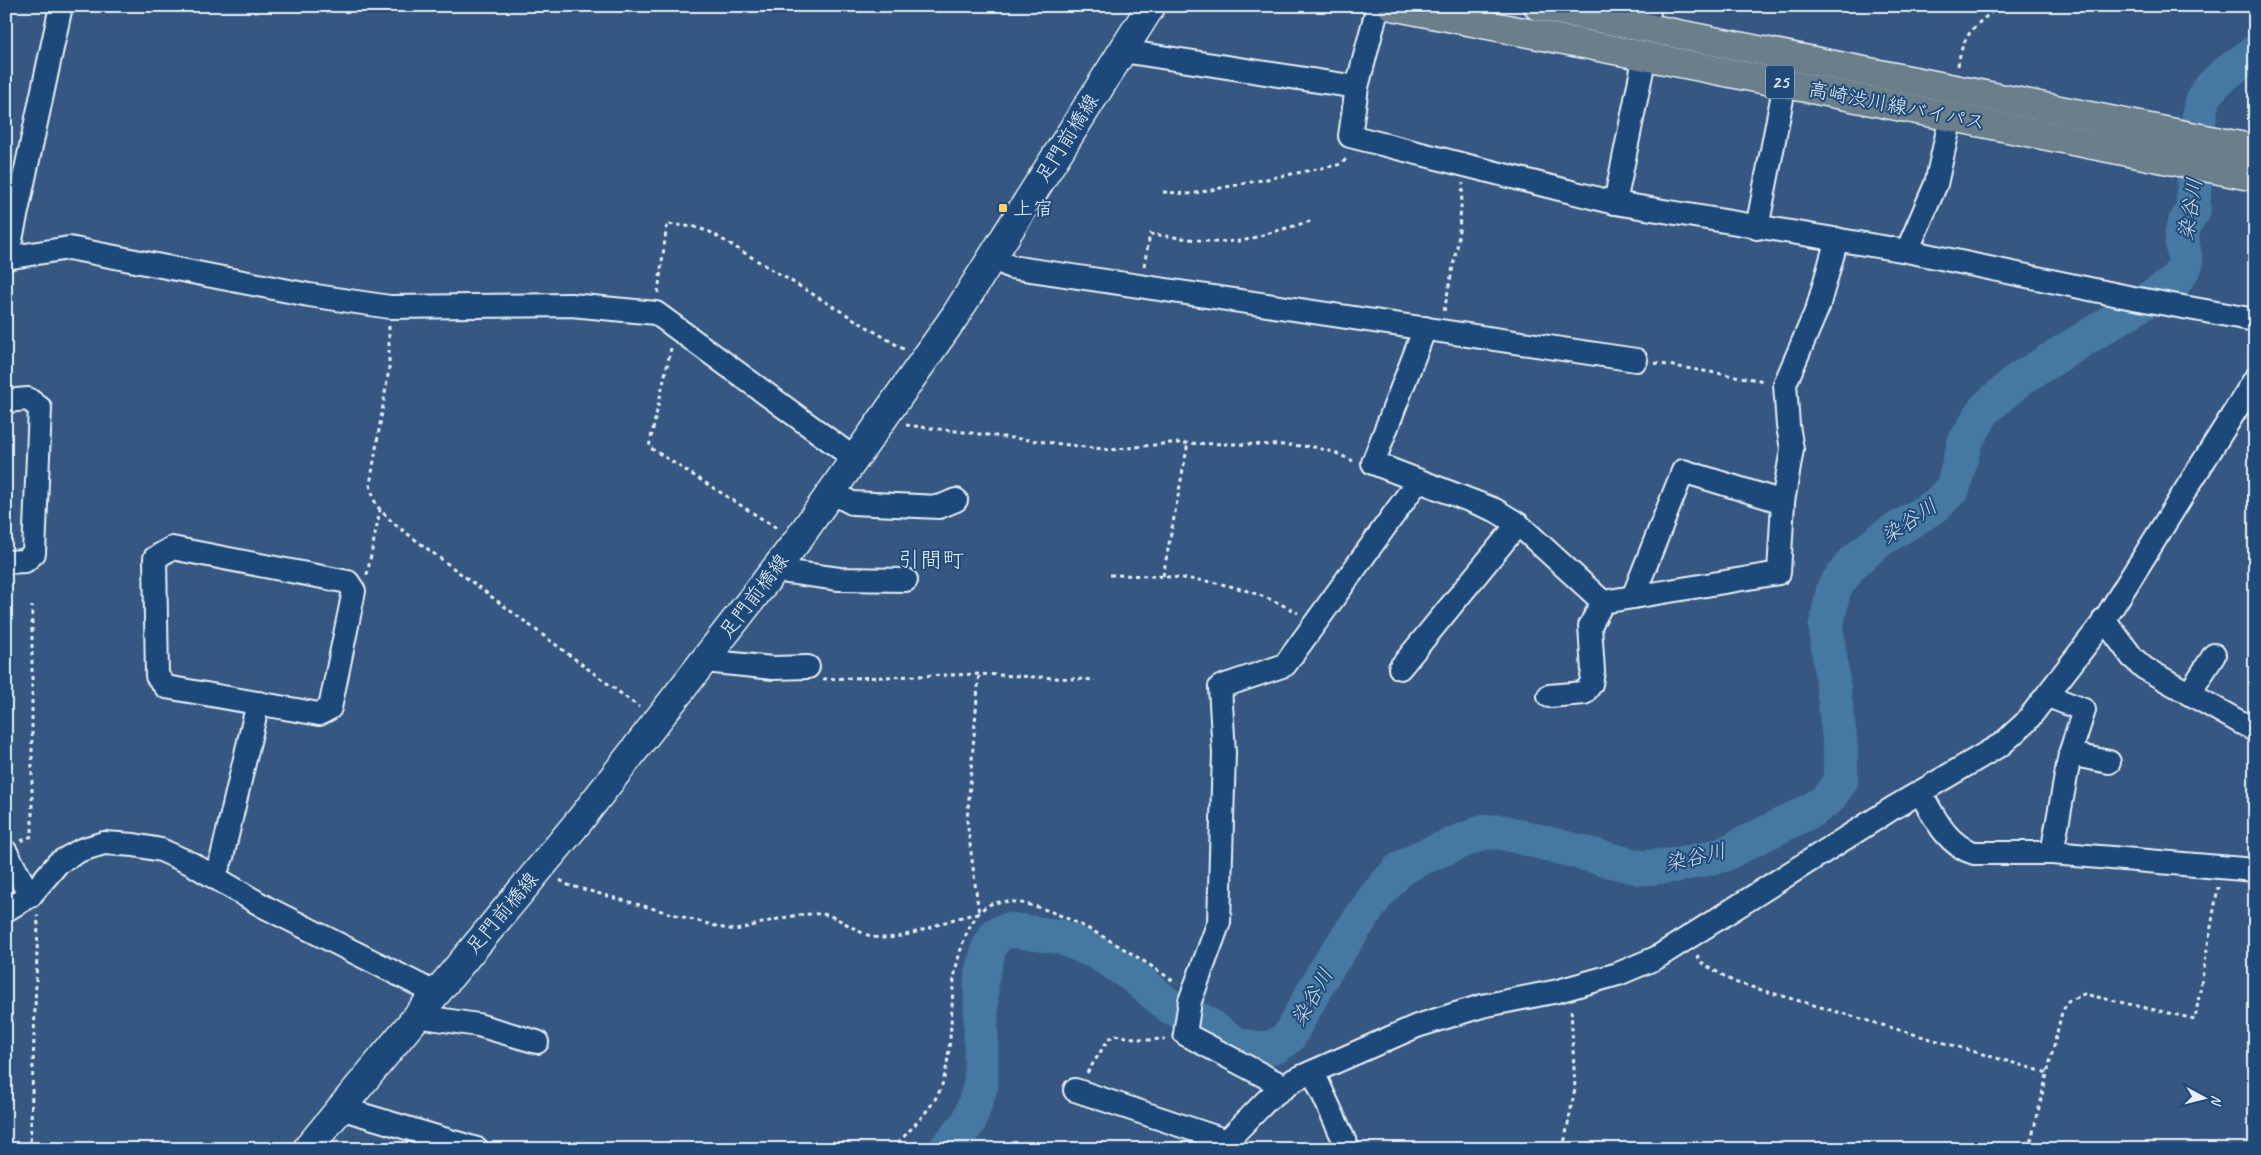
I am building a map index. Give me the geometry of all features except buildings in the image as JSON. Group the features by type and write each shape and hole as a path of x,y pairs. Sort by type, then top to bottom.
{"main road":[{"name":"足門前橋線","path":"307,1149 539,870 658,721 797,541 879,422 924,362 993,258 1151,6"},
{"name":"高崎渋川線バイパス","path":"1392,6 2255,178"},
{"name":"高崎渋川線バイパス","path":"1538,6 1648,17 1956,89 2255,148"}],"street":[{"path":"62,6 7,258 69,248 309,295 390,308 571,305 656,314 855,459"},
{"path":"1378,6 1356,87 1350,136 1615,203 1757,228 1908,251 2128,297 2255,320"},
{"path":"1122,51 1356,87"},
{"path":"1615,203 1644,55"},
{"path":"1757,228 1785,83"},
{"path":"1908,251 1936,184 1950,117"},
{"path":"1603,602 1779,573 1783,502 1792,449 1788,426 1785,384 1818,306 1837,239"},
{"path":"993,258 1011,268 1636,360"},
{"path":"1433,330 1373,463 1495,510 1518,524 1603,602"},
{"path":"1075,1090 1223,1145 1268,1099 1285,1087 1313,1072 1417,1026 1482,1006 1569,988 1618,974 1656,958 1920,792 2002,744 2026,722 2048,696 2104,619 2255,379"},
{"path":"6,401 28,398 40,408 34,553 25,561 6,562"},
{"path":"1633,597 1683,471 1783,502"},
{"path":"1285,1087 1186,1034 1190,1001 1219,922 1224,753 1220,687 1285,665 1418,481"},
{"path":"832,492 852,503 939,507 956,500"},
{"path":"1400,668 1518,524"},
{"path":"172,548 348,582 354,591 330,708 319,714 258,703 166,687 157,676 155,558 172,548"},
{"path":"774,570 839,579 906,580"},
{"path":"1549,696 1584,693 1591,684 1593,671 1590,626 1603,602"},
{"path":"2104,619 2132,657 2144,668 2254,730"},
{"path":"2189,694 2214,656"},
{"path":"705,661 815,673"},
{"path":"2048,696 2084,710 2070,754 2052,853"},
{"path":"214,876 222,856 258,703"},
{"path":"2070,754 2109,762"},
{"path":"1920,792 1944,832 1962,850 1974,853 2052,853 2221,869 2255,870"},
{"path":"6,910 30,896 58,863 81,850 104,843 134,845 161,850 214,876 265,907 435,993"},
{"path":"10,848 30,896"},
{"path":"417,1016 478,1025 536,1042"},
{"path":"1313,1072 1348,1149"},
{"path":"340,1108 477,1149"}],"path":[{"path":"1956,89 1960,56 1964,42 1973,26 2000,6"},
{"path":"1163,192 1191,194 1342,164 1348,156 1350,136"},
{"path":"1433,330 1458,242 1464,165"},
{"path":"1140,286 1150,234 1214,242 1242,241 1311,221"},
{"path":"656,314 667,224 695,227 710,232 924,362"},
{"path":"390,308 388,369 370,485 376,505 393,523 658,721"},
{"path":"676,328 649,447 797,541"},
{"path":"1636,360 1785,384"},
{"path":"879,422 1110,450 1188,443 1314,447 1336,453 1365,468 1373,463"},
{"path":"1163,576 1188,443"},
{"path":"367,575 380,509"},
{"path":"1110,575 1163,576 1220,582 1271,598 1315,623"},
{"path":"10,848 32,836 32,606"},
{"path":"815,673 980,674 1095,680"},
{"path":"979,914 967,821 980,674"},
{"path":"2029,1149 2062,1012 2068,1001 2075,996 2084,994 2195,1019 2221,869"},
{"path":"539,870 568,884 723,928 736,930 815,913 831,916 866,936 885,938 911,934 959,916 979,914"},
{"path":"30,896 36,910 38,925 30,1149"},
{"path":"893,1149 938,1096 945,1074 955,970 964,940 979,914 991,904 1014,902 1050,910 1147,963 1178,984 1190,1001"},
{"path":"1687,939 1702,963 1734,982 2048,1073"},
{"path":"1563,1149 1575,1089 1569,988"},
{"path":"1075,1090 1108,1040 1114,1035 1148,1040 1186,1034"}],"waterway":[{"name":"染谷川","path":"946,1149 969,1122 981,1084 981,980 989,948 997,934 1009,930 1061,937 1098,953 1133,976 1171,1007 1202,1021 1237,1045 1262,1049 1276,1046 1288,1038 1326,969 1376,896 1399,870 1420,858 1484,832 1502,832 1641,868 1678,865 1722,855 1814,809 1828,799 1841,780 1840,743 1826,627 1834,588 1852,563 1881,539 1935,506 1953,488 1965,442 1985,409 2018,380 2173,284 2186,264 2182,236 2185,224 2193,211 2199,118 2205,96 2215,83 2255,52"}],"place":[{"name":"上宿","path":"1003,208"}],"district":[{"name":"引間町","path":"931,560"}]}
